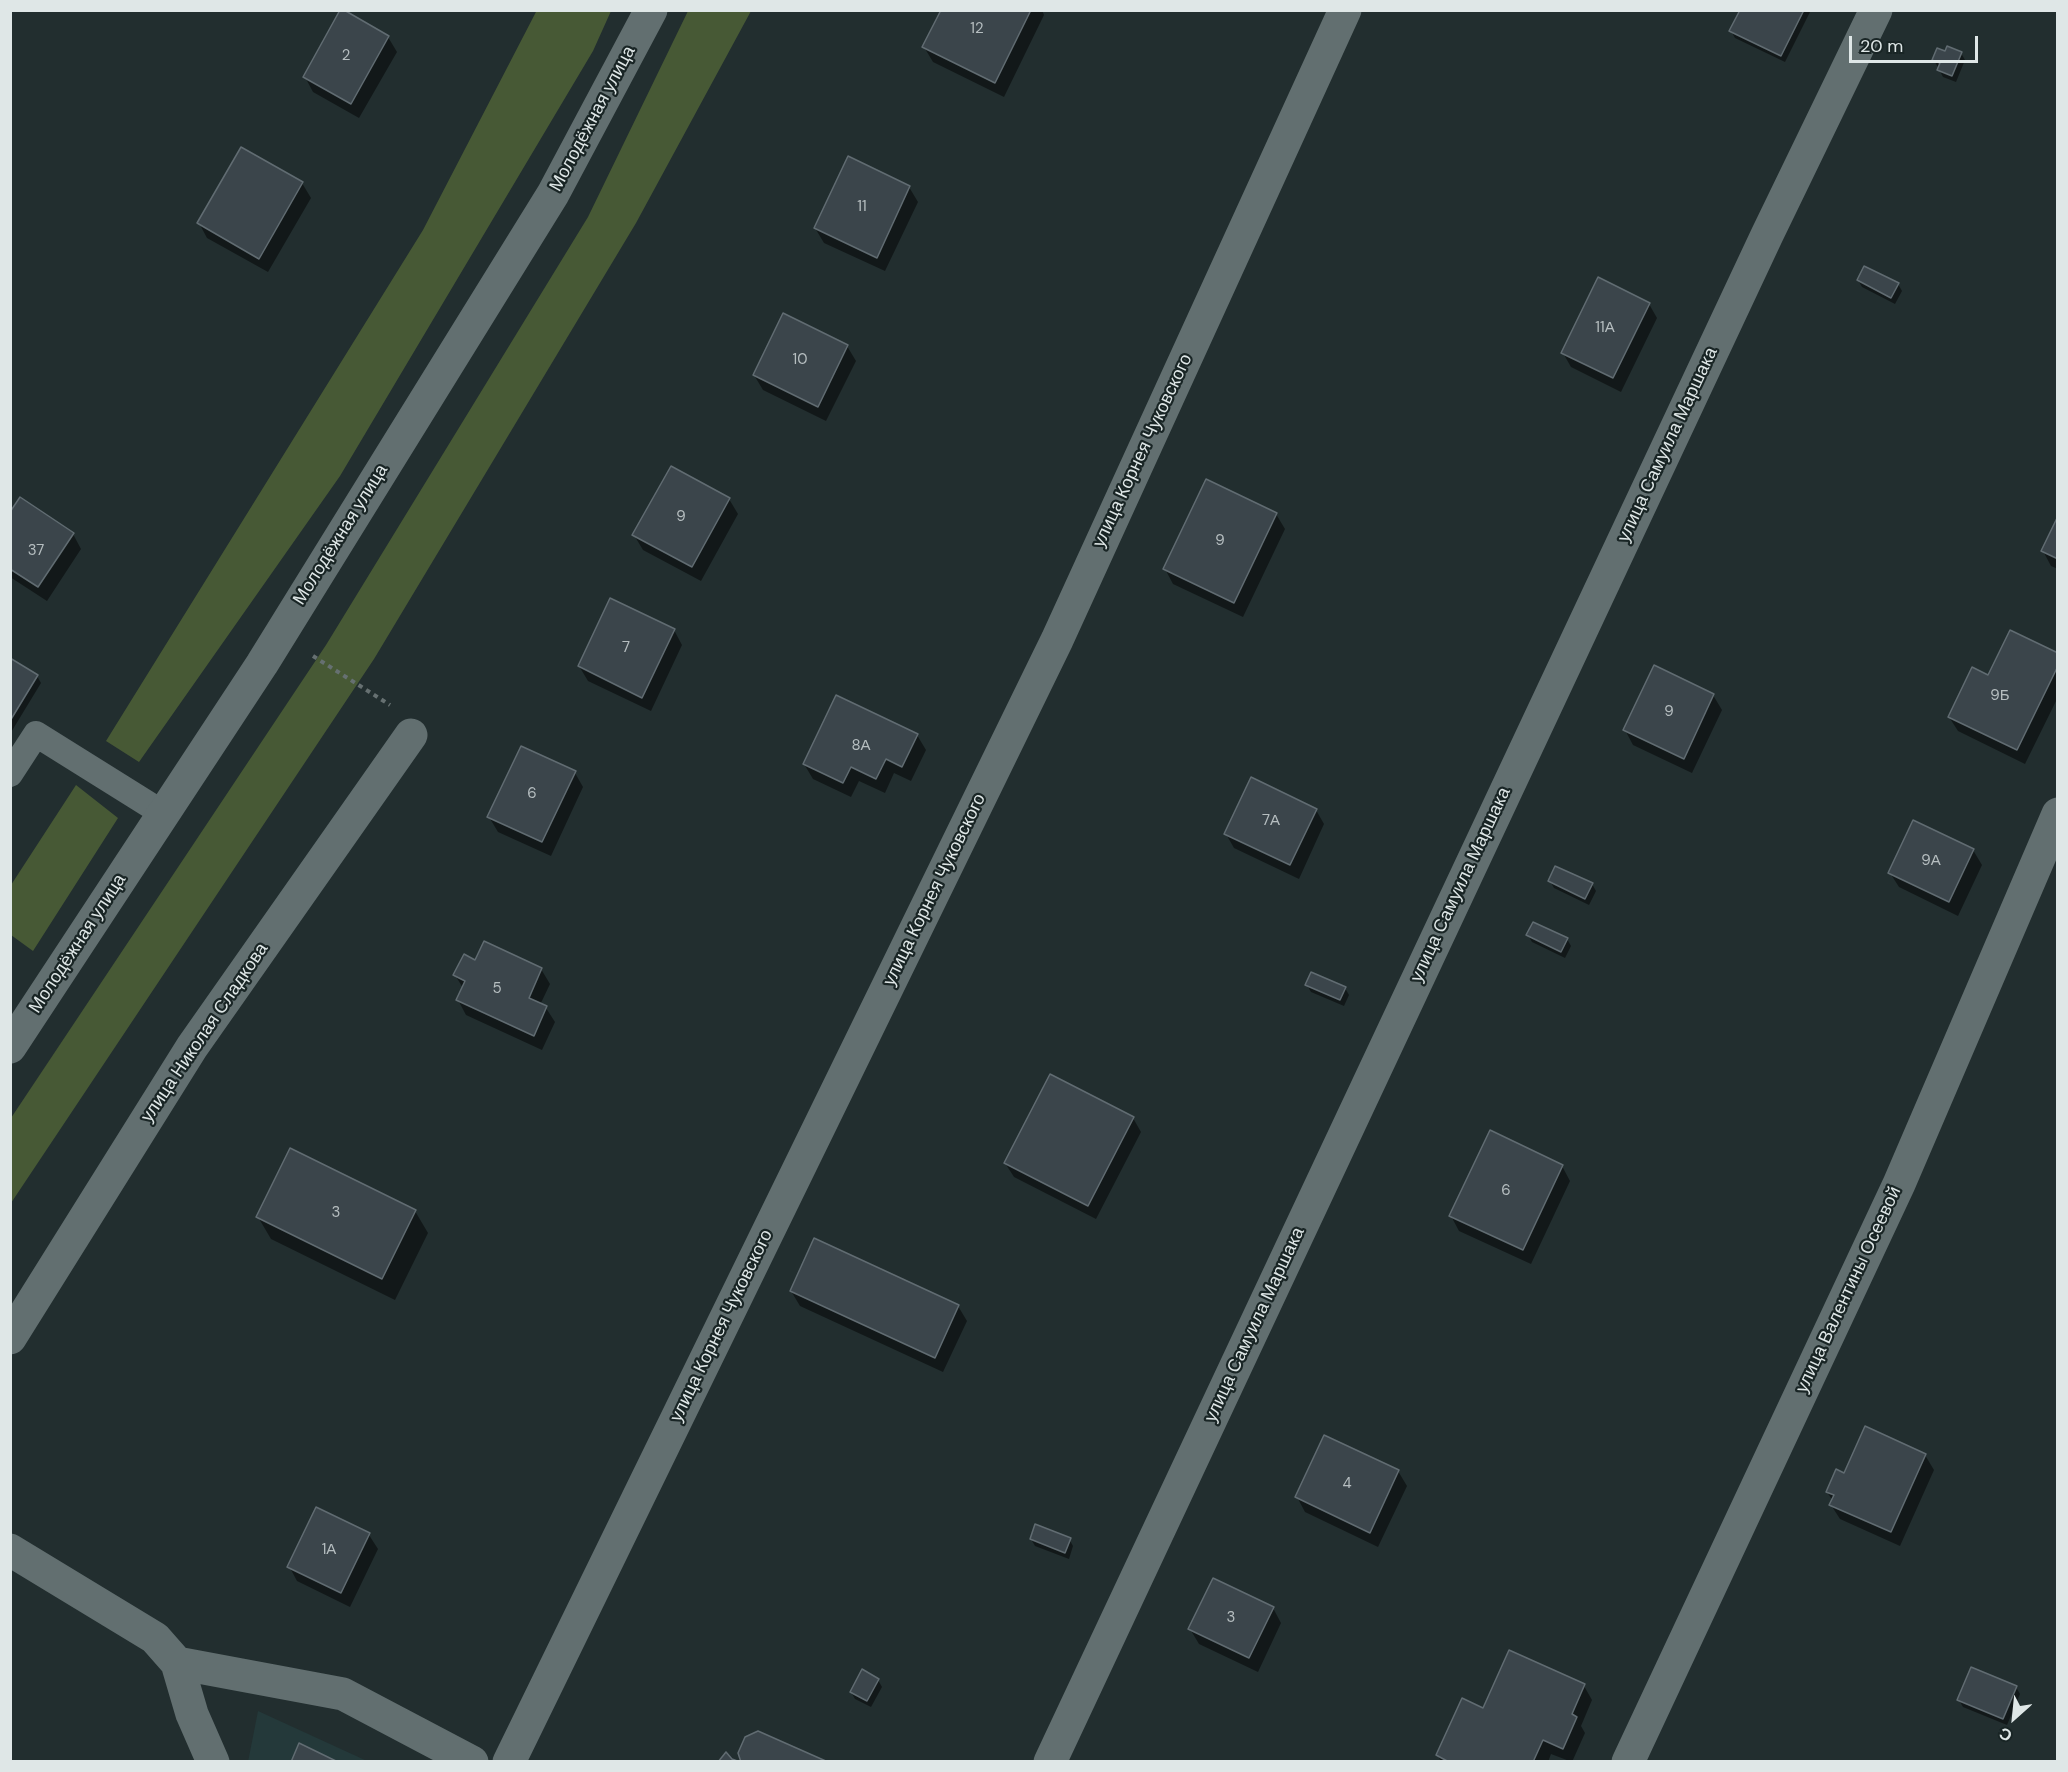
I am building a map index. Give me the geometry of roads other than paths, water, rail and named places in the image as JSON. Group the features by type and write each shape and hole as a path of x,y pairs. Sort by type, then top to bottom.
{"street":[{"name":"Молодёжная улица","path":"12,1040 164,814 553,194 651,10"},
{"name":"улица Корнея Чуковского","path":"509,1761 1057,640 1345,10"},
{"name":"улица Самуила Маршака","path":"1050,1761 1761,246 1876,10"},
{"name":"улица Николая Сладкова","path":"10,1338 192,1047 411,735"},
{"name":"улица Валентины Осеевой","path":"1628,1761 1899,1184 2058,814"},
{"path":"10,1550 155,1638 177,1663 192,1714 213,1761"},
{"path":"177,1663 343,1694 472,1761"}],"lane":[{"path":"10,774 36,734 164,814"}]}
